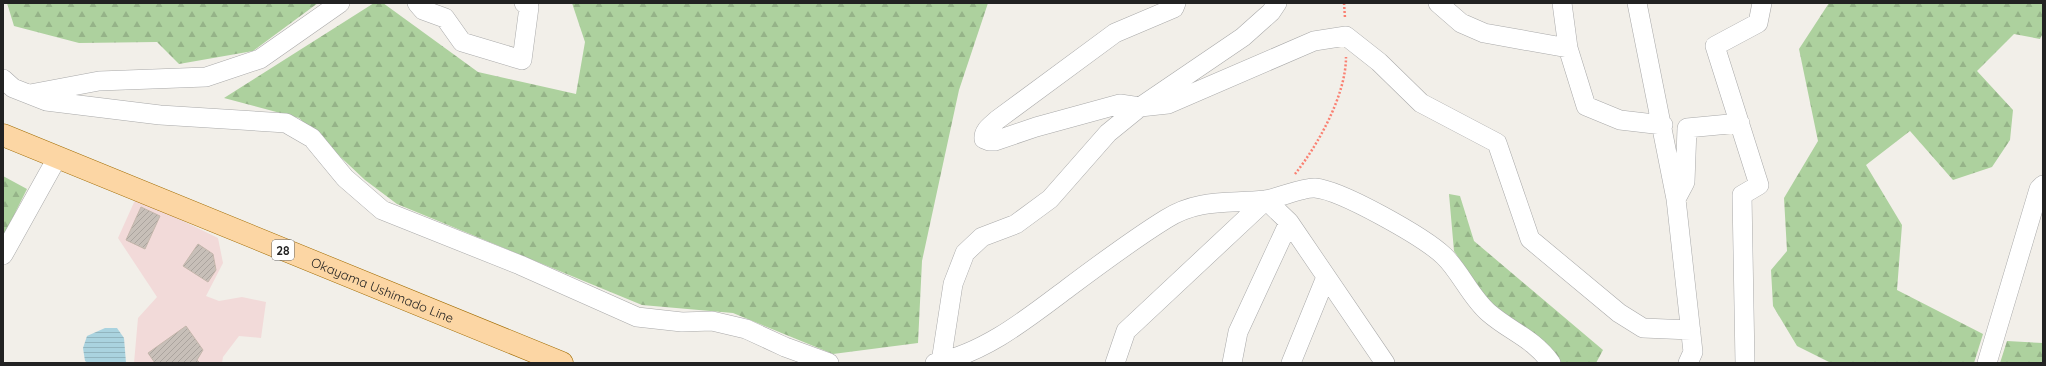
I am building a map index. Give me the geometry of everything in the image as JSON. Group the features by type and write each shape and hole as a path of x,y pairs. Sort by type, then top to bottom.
{"main road":[{"name":"Okayama Ushimado Line","path":"3,135 56,158 562,363"}],"street":[{"path":"28,94 99,81 206,77 260,58 340,3"},
{"path":"417,3 423,10 445,18 462,42 522,60 529,7 524,3"},
{"path":"1176,3 1174,8 1115,34 997,120 988,129 984,135 984,138 990,142 995,141 1036,127 1120,104 1140,107 1168,104 1314,41 1346,36 1379,62 1421,103 1497,143 1530,239 1619,313 1643,328 1691,330"},
{"path":"1277,3 1271,12 1243,37 1140,107 1108,133 1050,199 1016,224 982,237 965,253 953,284 938,362 950,360 1015,328 1106,260 1168,217 1196,205 1223,201 1266,200 1314,188 1342,196 1408,231 1444,256 1488,313 1541,349 1551,363"},
{"path":"1562,3 1568,48 1586,106 1620,120 1663,125"},
{"path":"1637,3 1663,125 1676,198 1693,352 1688,363"},
{"path":"1745,363 1742,195 1759,185 1715,46 1758,23 1762,3"},
{"path":"1440,4 1461,23 1484,33 1568,48"},
{"path":"3,79 13,88 46,101 160,115 286,123 312,138 345,178 382,210 520,265 637,317 682,322 712,321 746,329 785,347 829,363"},
{"path":"1676,198 1685,182 1687,128 1740,123"},
{"path":"3,255 56,158"},
{"path":"1987,363 2039,189 2043,185"},
{"path":"1266,200 1289,222 1385,363"},
{"path":"1115,363 1126,330 1266,200"},
{"path":"1232,363 1238,332 1289,222"},
{"path":"1291,363 1326,277"}],"path":[{"path":"1293,176 1320,138 1333,110 1346,67 1346,36"}],"shaded area":[{"path":"136,198 218,238 223,263 206,296 219,301 242,297 266,302 261,338 239,336 223,357 222,363 134,363 138,318 157,297 118,238"}],"green space":[{"path":"7,3 318,3 253,51 179,64 157,42 79,43 14,26"},
{"path":"374,3 383,3 478,72 576,94 585,42 572,3 988,3 959,90 922,261 918,343 833,354 733,313 642,305 397,204 365,180 299,118 224,98"},
{"path":"1829,3 2043,3 2043,33 2040,39 2014,34 1977,71 2013,110 2010,140 1992,167 1953,180 1910,131 1866,165 1902,225 1897,290 1983,334 1974,363 1831,363 1797,346 1773,306 1771,270 1787,251 1784,198 1818,141 1799,49"},
{"path":"3,176 27,189 3,237"},
{"path":"1449,194 1460,196 1474,241 1603,350 1596,363 1559,363 1492,306 1454,251"},
{"path":"2007,341 2043,343 2043,363 2000,363"}],"water":[{"path":"105,328 117,328 124,338 126,363 88,363 85,361 83,348 87,336"}],"building":[{"path":"141,207 160,216 145,249 126,240"},
{"path":"198,244 213,254 216,270 208,282 183,266"},
{"path":"186,326 203,350 197,360 200,363 155,363 148,353"}]}
